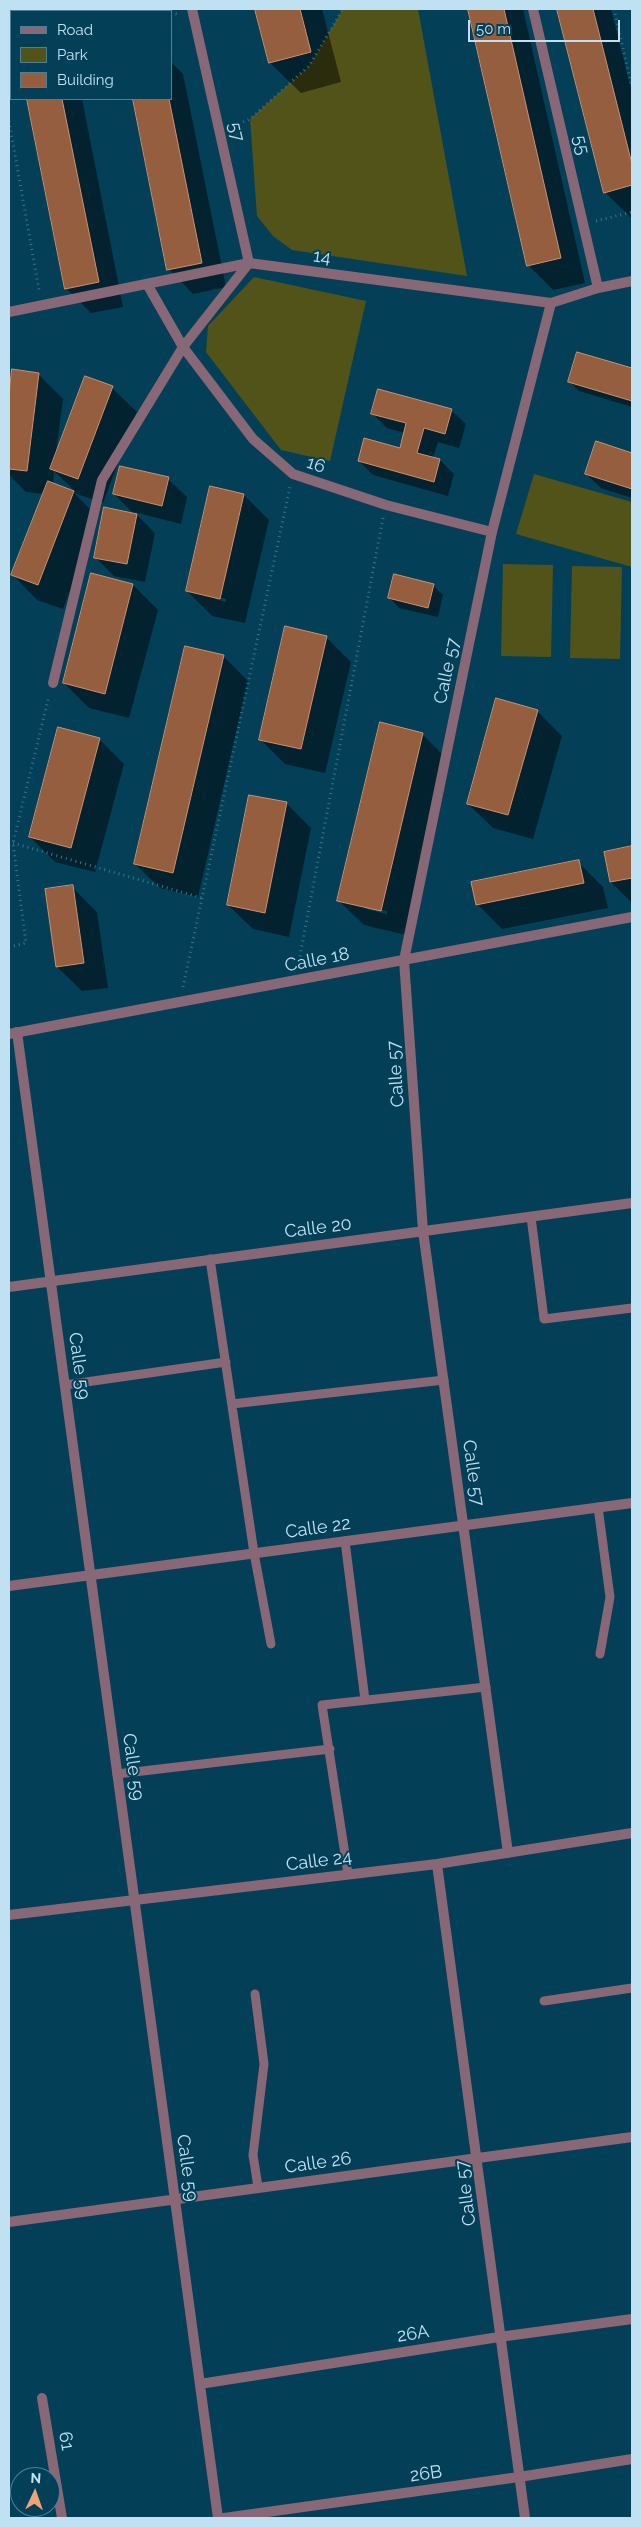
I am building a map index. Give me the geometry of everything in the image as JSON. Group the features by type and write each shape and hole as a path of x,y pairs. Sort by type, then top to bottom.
{"street":[{"name":"57","path":"192,9 249,263"},
{"name":"55","path":"534,9 598,288"},
{"name":"14","path":"9,312 249,263 550,303 632,280"},
{"path":"53,683 102,480 183,347 249,263"},
{"name":"16","path":"146,284 183,347 254,439 293,474 386,505 492,532"},
{"name":"Calle 57","path":"508,1853 423,1231 404,960 492,532 550,303"},
{"name":"Calle 18","path":"13,1033 632,917"},
{"path":"9,1024 13,1033"},
{"name":"Calle 59","path":"13,1033 51,1280 218,2518"},
{"name":"Calle 20","path":"9,1287 632,1203"},
{"name":"Calle 22","path":"9,1586 632,1503"},
{"name":"Calle 24","path":"9,1915 437,1864 632,1833"},
{"name":"Calle 57","path":"437,1864 478,2158 499,2337 525,2518"},
{"name":"Calle 26","path":"9,2222 632,2137"},
{"name":"26A","path":"200,2384 499,2337 632,2319"},
{"name":"61","path":"42,2398 62,2518"},
{"name":"26B","path":"224,2518 519,2477 632,2459"}],"lane":[{"path":"531,1217 544,1319 632,1308"},
{"path":"210,1259 254,1553 272,1644"},
{"path":"65,1385 226,1362"},
{"path":"232,1404 444,1380"},
{"path":"598,1507 610,1597 600,1654"},
{"path":"345,1541 365,1700"},
{"path":"348,1874 322,1705 486,1687"},
{"path":"118,1774 330,1749"},
{"path":"544,2002 632,1988"},
{"path":"255,1994 264,2064 253,2155 258,2187"}],"path":[{"path":"220,133 250,119 309,66 343,9"},
{"path":"614,9 632,88"},
{"path":"9,121 42,306"},
{"path":"583,224 632,212"},
{"path":"180,1002 293,474"},
{"path":"296,980 386,505"},
{"path":"9,947 26,943 13,843 53,683"},
{"path":"13,843 202,898"}],"green space":[{"path":"343,9 418,9 467,276 292,250 273,236 257,216 250,119 309,66"},
{"path":"254,277 366,301 330,461 281,450 206,352 208,326"},
{"path":"534,474 632,502 632,567 516,534"},
{"path":"503,564 553,565 551,657 501,656"},
{"path":"572,566 622,567 620,659 570,658"}],"building":[{"path":"255,9 300,9 311,52 269,63"},
{"path":"468,9 504,9 561,258 527,266"},
{"path":"557,9 593,9 632,164 632,185 604,193"},
{"path":"27,100 62,100 99,282 65,289"},
{"path":"133,100 169,100 202,263 167,270"},
{"path":"577,352 632,368 632,401 568,382"},
{"path":"12,369 39,373 27,471 9,469 9,395"},
{"path":"85,376 113,386 78,479 50,469"},
{"path":"378,389 452,409 445,434 424,428 417,453 440,459 434,482 358,461 364,438 400,448 406,423 371,414"},
{"path":"596,441 632,453 632,489 585,474"},
{"path":"120,466 169,477 162,506 113,494"},
{"path":"48,481 74,491 38,585 11,575"},
{"path":"210,486 244,494 220,599 186,591"},
{"path":"104,507 137,514 127,564 94,558"},
{"path":"91,573 133,584 105,694 63,683"},
{"path":"394,574 434,584 428,608 388,598"},
{"path":"285,626 327,636 301,749 259,740"},
{"path":"185,646 224,655 173,873 134,864"},
{"path":"496,698 538,710 508,815 467,804"},
{"path":"380,722 423,733 381,911 337,901"},
{"path":"58,727 100,738 71,848 29,837"},
{"path":"249,795 287,802 265,913 227,905"},
{"path":"632,846 632,878 610,882 604,852"},
{"path":"579,860 584,883 476,905 471,882"},
{"path":"73,885 84,963 56,967 45,889"}]}
